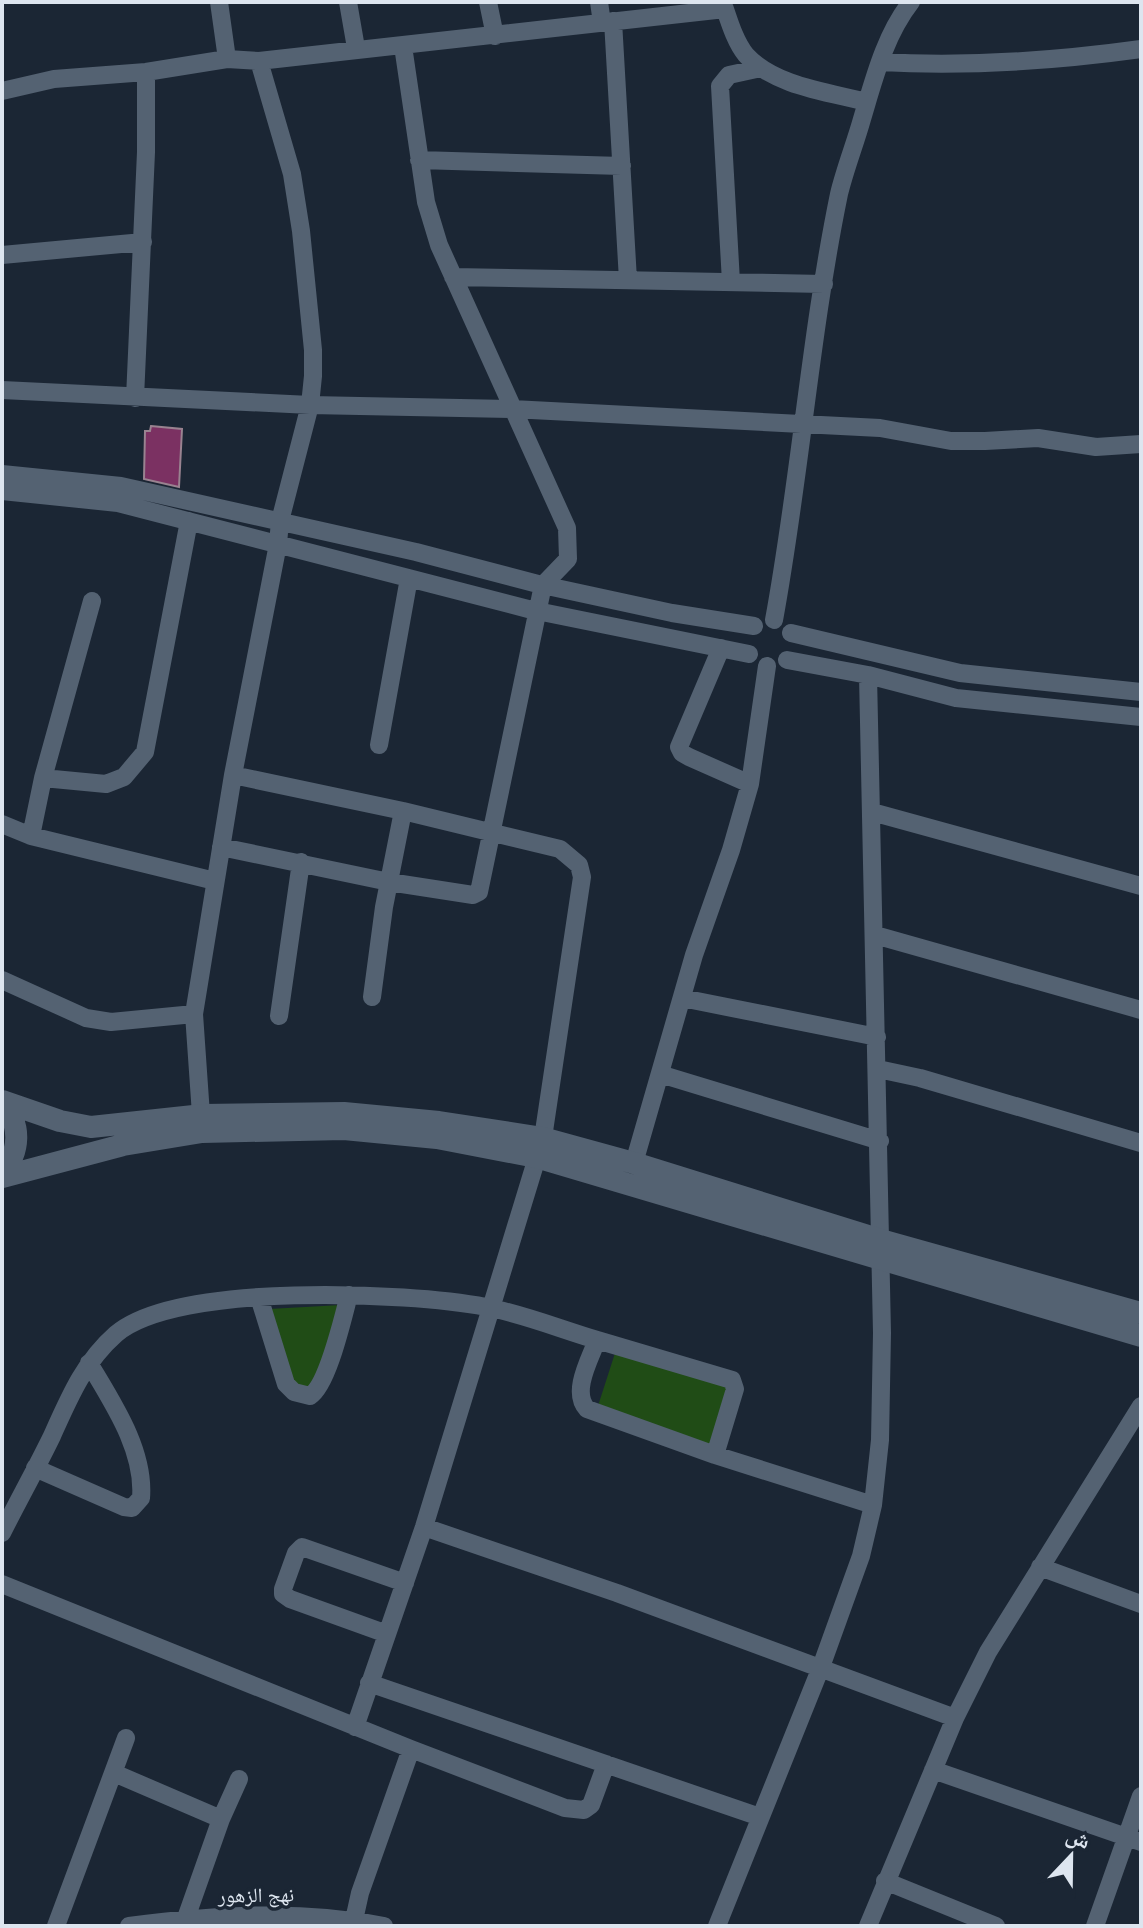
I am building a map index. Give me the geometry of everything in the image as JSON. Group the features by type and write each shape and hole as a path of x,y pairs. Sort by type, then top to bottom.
{"street":[{"path":"219,2 227,59"},
{"path":"348,2 356,48"},
{"path":"488,2 495,36"},
{"path":"599,2 607,22 622,166 628,280"},
{"path":"774,620 788,546 803,424 840,192 880,62 911,2"},
{"path":"2,91 54,79 146,72 227,59 259,61 356,48 495,36 724,6 744,53 761,68 795,83 867,102"},
{"path":"221,847 389,882 476,894 480,888 543,585 568,559 567,528 439,245 426,202 403,46"},
{"path":"880,62 944,66 1141,49"},
{"path":"203,1123 194,1014 233,775 280,521 310,405 313,376 301,231 292,174 259,61"},
{"path":"731,282 720,86 729,75 761,68"},
{"path":"135,398 143,242 146,72"},
{"path":"419,160 622,166"},
{"path":"2,255 143,242"},
{"path":"453,277 824,284"},
{"path":"2,390 310,405 512,409 880,428 951,441 1038,438 1096,447 1141,444"},
{"path":"2,474 121,486 672,613 754,626 774,620 787,627 794,647 787,660 767,666 749,654 538,611 118,503 2,491"},
{"path":"43,778 106,784 124,777 145,752 189,521"},
{"path":"379,745 409,578"},
{"path":"31,836 43,778 92,601"},
{"path":"749,654 747,639 754,626"},
{"path":"791,633 960,673 1141,692"},
{"path":"721,648 679,747 689,757 750,784"},
{"path":"787,660 868,675 956,698 1141,717"},
{"path":"634,1163 750,784 767,666"},
{"path":"717,1926 821,1667 861,1556 873,1505 880,1440 882,1250 868,675"},
{"path":"233,775 403,811 560,849 579,865 582,877 539,1148 424,1527 355,1727"},
{"path":"372,997 403,811"},
{"path":"872,812 1138,879"},
{"path":"2,824 31,836 215,881"},
{"path":"279,1016 301,862"},
{"path":"875,935 1141,1010"},
{"path":"2,980 86,1018 111,1022 194,1014"},
{"path":"682,998 877,1037"},
{"path":"878,1069 920,1078 1141,1143"},
{"path":"660,1074 880,1141"},
{"path":"2,1102 60,1121 91,1127 203,1123 344,1129 539,1148 634,1163 1141,1336"},
{"path":"2,1102 14,1121 17,1133 12,1159 2,1175"},
{"path":"2,1175 203,1123"},
{"path":"539,1148 882,1250 1141,1313"},
{"path":"259,1297 286,1384 294,1392 310,1396 318,1389 324,1374 349,1295"},
{"path":"2,1533 74,1387 89,1363 115,1335 136,1320 177,1307 259,1297 349,1295 452,1301 490,1308 732,1380 735,1389 715,1455"},
{"path":"597,1340 580,1392 587,1409 715,1455 873,1505"},
{"path":"35,1468 124,1507 132,1508 141,1498 140,1469 123,1424 89,1363"},
{"path":"868,1926 955,1718 988,1652 1141,1406"},
{"path":"424,1527 617,1593 955,1718"},
{"path":"387,1634 290,1599 283,1589 296,1553 302,1547 405,1583"},
{"path":"1040,1567 1141,1604"},
{"path":"2,1584 355,1727 575,1811 591,1805 606,1764"},
{"path":"369,1683 760,1817"},
{"path":"56,1926 126,1738"},
{"path":"354,1920 360,1893 411,1749"},
{"path":"933,1770 1133,1840"},
{"path":"114,1773 221,1819"},
{"path":"186,1922 221,1819 239,1779"},
{"path":"1095,1926 1133,1840 1141,1796"},
{"path":"885,1881 996,1926"},
{"name":"نهج الزهور","path":"129,1926 291,1915 354,1920 384,1926"}],"green space":[{"path":"341,1305 318,1394 292,1389 269,1309"},
{"path":"616,1350 740,1388 723,1456 596,1412"}],"building":[{"path":"151,426 182,429 179,487 144,479 145,431 150,431"}]}
